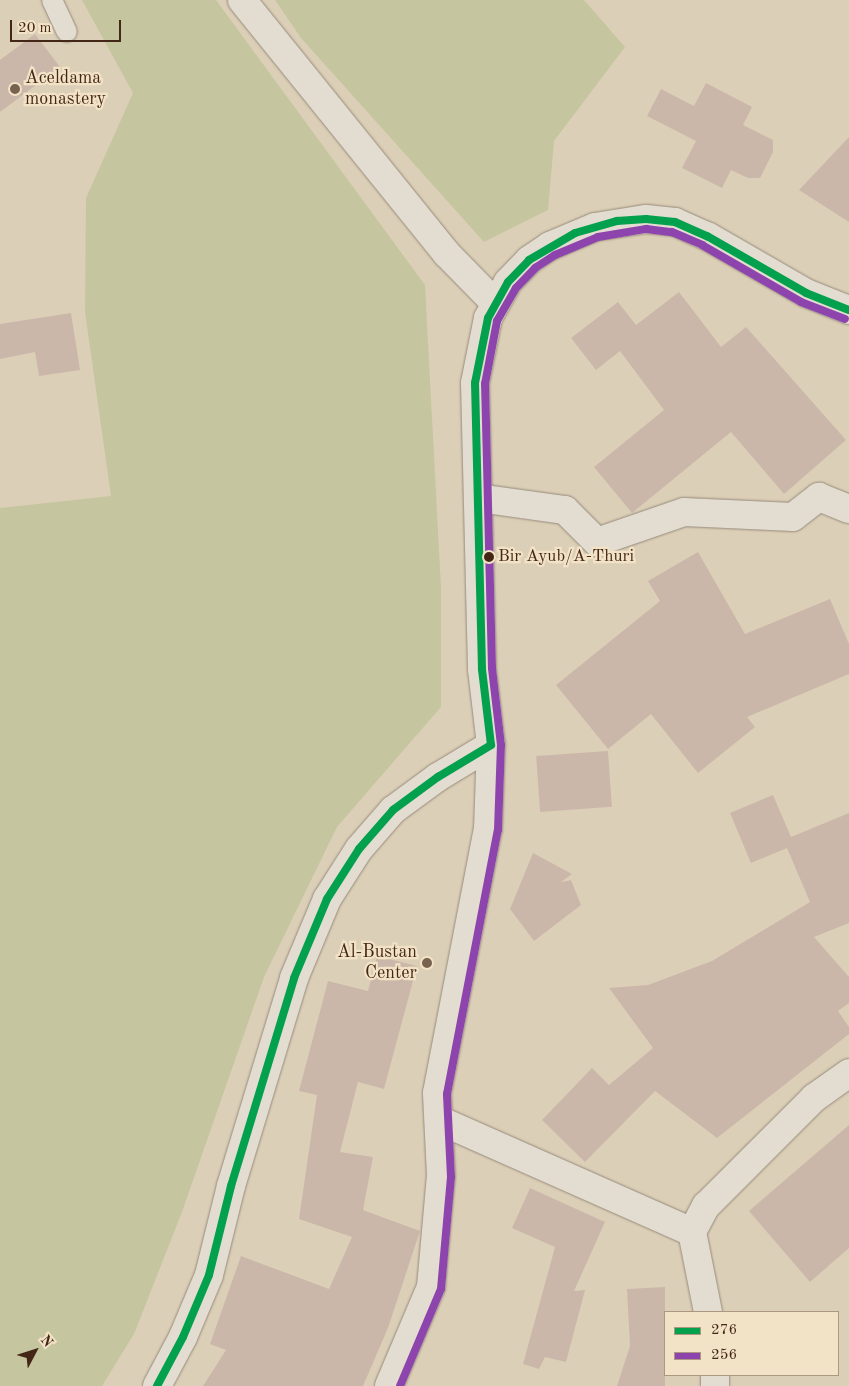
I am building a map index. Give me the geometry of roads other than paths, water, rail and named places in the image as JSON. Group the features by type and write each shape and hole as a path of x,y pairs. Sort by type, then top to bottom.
{"street":[{"path":"242,0 446,254 495,303"},
{"path":"389,1386 431,1287 440,1202 437,1093 446,1034 458,991 488,829 491,745 482,669 475,383 482,338 495,303 524,266 550,246 595,227 646,219 675,222 707,236 806,293 849,310"},
{"path":"478,498 565,510 597,542 684,512 793,517 820,497 849,508"},
{"path":"157,1386 184,1336 209,1275 230,1186 294,978 327,899 359,849 392,810 438,777 491,745"},
{"path":"708,1311 692,1232 706,1206 814,1098 849,1073"},
{"path":"438,1120 692,1232"}],"lane":[{"path":"52,0 67,32"}],"place":[{"name":"Aceldama monastery","path":"15,89"},
{"name":"Bir Ayub/A-Thuri","path":"489,557"},
{"name":"Al-Bustan Center","path":"427,963"}]}
